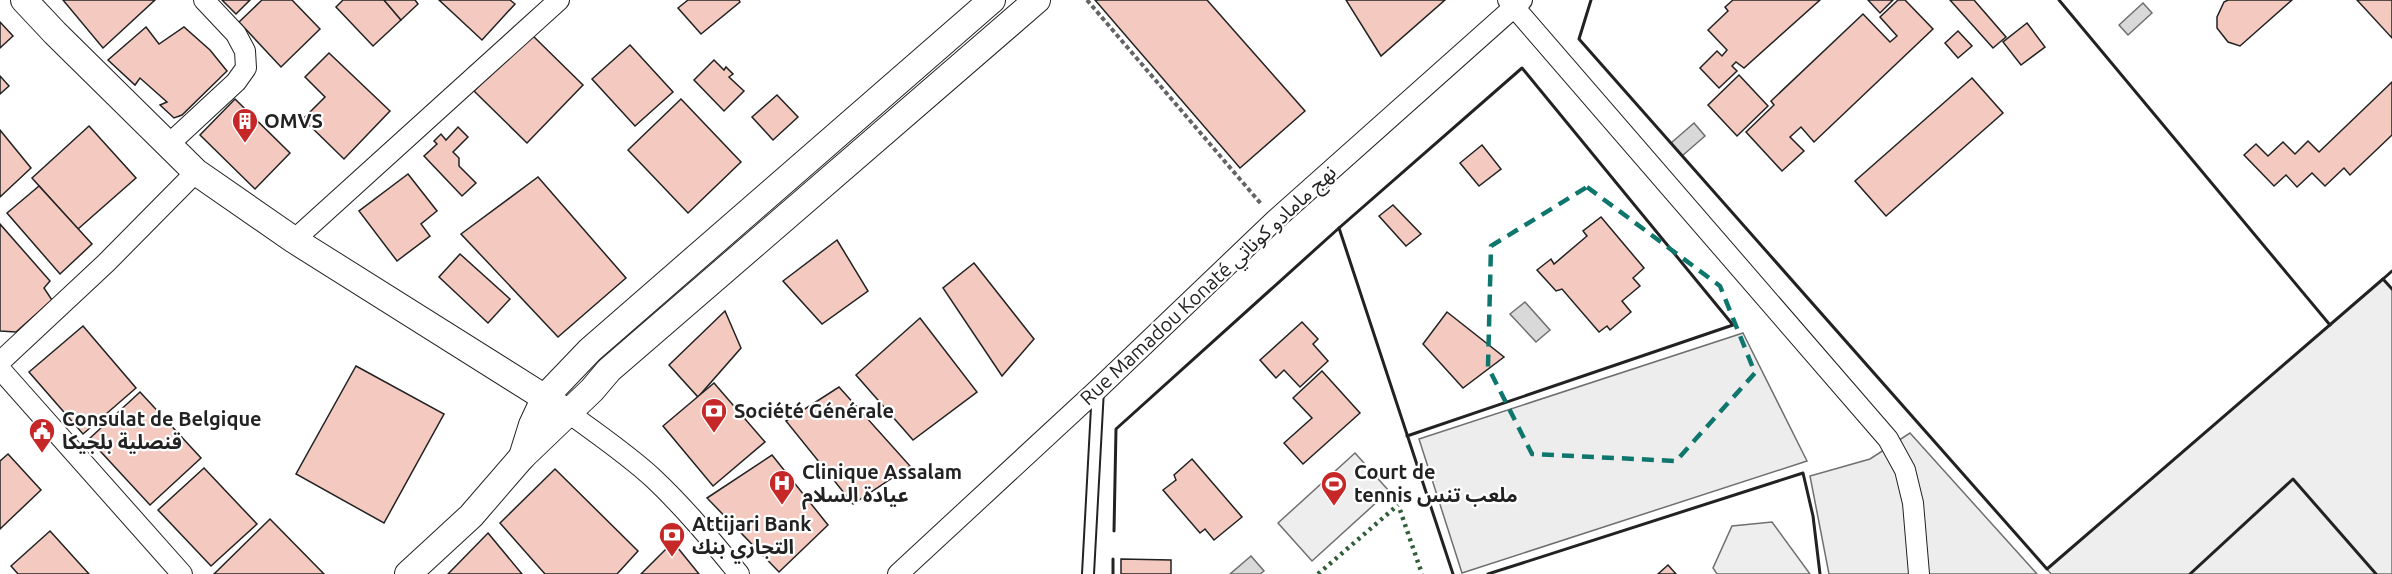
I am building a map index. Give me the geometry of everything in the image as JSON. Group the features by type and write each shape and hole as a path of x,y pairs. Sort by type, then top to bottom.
{"street":[{"path":"168,145 236,82 246,68 245,51 236,34 204,0"},
{"path":"294,240 559,0"},
{"path":"522,457 532,425 545,397 590,350 992,0"},
{"path":"408,574 471,516 522,457 569,413 609,370 1037,0"},
{"path":"29,2 196,172 294,240 437,332 545,397 612,444 651,476 675,500 739,574"},
{"path":"1515,2 1888,439 1905,470 1913,503 1919,574"},
{"name":"Rue Mamadou Konaté نهج مامادو كوناتي","path":"898,574 1098,389 1275,220 1515,2"},
{"path":"0,362 106,263 196,172"},
{"path":"0,369 182,574"}],"lane":[{"path":"1088,574 1098,389"}],"path":[{"path":"1087,0 1275,220"}],"highlighted area":[{"path":"1587,187 1720,286 1755,373 1676,461 1532,454 1488,367 1491,246"}],"shaded area":[{"path":"2143,3 2152,13 2128,35 2119,25"},
{"path":"1694,123 1705,136 1682,156 1671,143"},
{"path":"2383,279 2392,289 2392,574 2051,574 2047,569"},
{"path":"1525,302 1550,330 1536,342 1510,314"},
{"path":"1743,333 1807,461 1462,573 1419,439"},
{"path":"1910,433 2037,574 1829,574 1810,476 1870,459"},
{"name":"Court de tennis ملعب تنس","path":"1355,453 1389,491 1312,561 1278,523"},
{"path":"1772,522 1810,574 1717,574 1713,568 1732,526"},
{"path":"1251,556 1264,571 1260,574 1230,574"}],"building":[{"path":"63,0 155,0 103,48"},
{"path":"222,0 250,0 236,14"},
{"path":"262,0 292,0 320,29 281,67 239,22"},
{"path":"343,0 384,0 401,20 373,46 336,7"},
{"path":"384,0 415,0 418,4 401,20"},
{"path":"439,0 510,0 515,4 482,40"},
{"path":"688,0 739,0 740,2 701,34 678,8"},
{"path":"1095,0 1207,0 1305,111 1240,168"},
{"path":"1346,0 1445,0 1381,56"},
{"path":"1733,0 1820,0 1744,68 1736,62 1732,66 1737,71 1719,88 1700,68 1717,51 1722,56 1727,50 1708,30 1728,11 1725,7"},
{"path":"1868,0 1893,0 1880,13"},
{"path":"1898,0 1905,0 1933,29 1814,142 1801,127 1790,137 1804,151 1782,171 1746,132 1774,105 1771,101 1863,14 1890,42 1897,36 1880,17"},
{"path":"1950,0 1974,0 2006,37 1993,48"},
{"path":"2228,0 2292,0 2240,46 2228,42 2217,28 2217,17 2224,2"},
{"path":"2357,0 2392,0 2392,38"},
{"path":"0,22 13,36 0,48"},
{"path":"2027,23 2045,47 2021,65 2003,42"},
{"path":"146,27 159,44 184,27 210,50 227,71 182,115 174,118 160,105 167,102 140,78 135,85 108,60"},
{"path":"1958,31 1972,46 1958,58 1945,43"},
{"path":"530,33 583,85 527,143 474,91"},
{"path":"630,45 673,92 635,126 592,79"},
{"path":"329,53 390,111 344,159 303,119 325,97 305,77"},
{"path":"714,60 724,70 726,67 733,74 729,77 744,91 724,111 694,80"},
{"path":"1739,75 1768,106 1737,136 1708,105"},
{"path":"0,76 9,86 0,94"},
{"path":"1972,78 2003,113 1886,216 1855,181"},
{"path":"2392,82 2392,135 2350,175 2344,168 2325,186 2312,173 2297,187 2286,175 2274,186 2244,155 2256,144 2268,156 2283,142 2295,154 2308,141 2319,152"},
{"path":"777,95 798,117 773,140 752,117"},
{"name":"OMVS","path":"235,99 290,153 255,189 200,135"},
{"path":"681,99 741,162 688,213 628,150"},
{"path":"89,126 136,178 78,229 32,178"},
{"path":"458,127 468,137 453,152 459,158 459,166 476,183 462,196 424,156 437,144 434,141 441,134 446,140"},
{"path":"0,130 31,168 0,197"},
{"path":"1482,145 1501,169 1479,186 1460,163"},
{"path":"408,174 437,211 421,224 430,236 397,261 359,211"},
{"path":"538,177 626,278 558,337 461,234"},
{"path":"39,186 92,244 60,274 7,213"},
{"path":"1393,205 1421,234 1406,246 1379,216"},
{"path":"1601,217 1644,268 1633,278 1640,286 1622,301 1631,312 1610,330 1607,326 1599,332 1562,289 1556,291 1537,270 1551,259 1554,264 1587,236 1583,231"},
{"path":"0,224 50,281 44,288 52,300 16,332 0,331"},
{"path":"837,240 868,291 822,324 783,281"},
{"path":"460,254 510,299 488,323 439,277"},
{"path":"974,263 1034,339 1002,376 943,288"},
{"path":"725,311 741,348 698,397 669,365"},
{"path":"1447,312 1504,357 1463,388 1423,344"},
{"path":"920,318 977,392 913,440 856,375"},
{"path":"1302,322 1318,339 1313,344 1328,361 1300,387 1284,370 1276,378 1260,360"},
{"path":"83,326 136,388 83,434 29,372"},
{"path":"356,366 444,414 384,523 296,474"},
{"path":"1322,371 1360,413 1303,464 1284,443 1312,418 1293,398"},
{"name":"Société Générale","path":"714,383 765,442 713,486 663,426"},
{"path":"839,387 910,466 853,504 786,421"},
{"path":"140,392 201,458 150,505 89,439"},
{"path":"8,454 41,490 0,529 0,461"},
{"path":"772,455 828,525 779,572 707,498"},
{"path":"1192,459 1242,517 1214,540 1205,529 1200,533 1163,490 1176,480 1174,475"},
{"path":"204,468 257,524 211,566 158,510"},
{"path":"555,469 638,551 617,574 545,574 500,523"},
{"path":"270,519 324,574 214,574"},
{"path":"50,531 89,574 18,574 11,566"},
{"path":"488,533 522,574 448,574"},
{"name":"Attijari Bank التجاري بنك","path":"673,542 699,574 641,574"},
{"path":"1121,559 1171,560 1171,574 1121,574"},
{"path":"1668,565 1676,574 1658,574"}],"hedge":[{"path":"1318,574 1398,505"},
{"path":"1400,510 1422,574"}],"wall":[{"path":"1591,0 1579,39 2047,569 2383,279 2392,289"},
{"path":"2059,0 2330,325"},
{"path":"1114,531 1116,429 1339,228 1522,68 1733,325 1407,436"},
{"path":"1339,228 1453,574"},
{"path":"2383,279 2392,271"},
{"path":"1488,574 1803,473 1813,516 1820,574"},
{"path":"2190,574 2293,479 2376,574"},
{"path":"1113,559 1113,574"}],"place":[{"name":"OMVS","path":"245,144"},
{"name":"Société Générale","path":"714,434"},
{"name":"Consulat de Belgique قنصلية بلجيكا","path":"42,454"},
{"name":"Clinique Assalam عيادة السلام","path":"782,506"},
{"name":"Court de tennis ملعب تنس","path":"1334,507"},
{"name":"Attijari Bank التجاري بنك","path":"672,558"}]}
